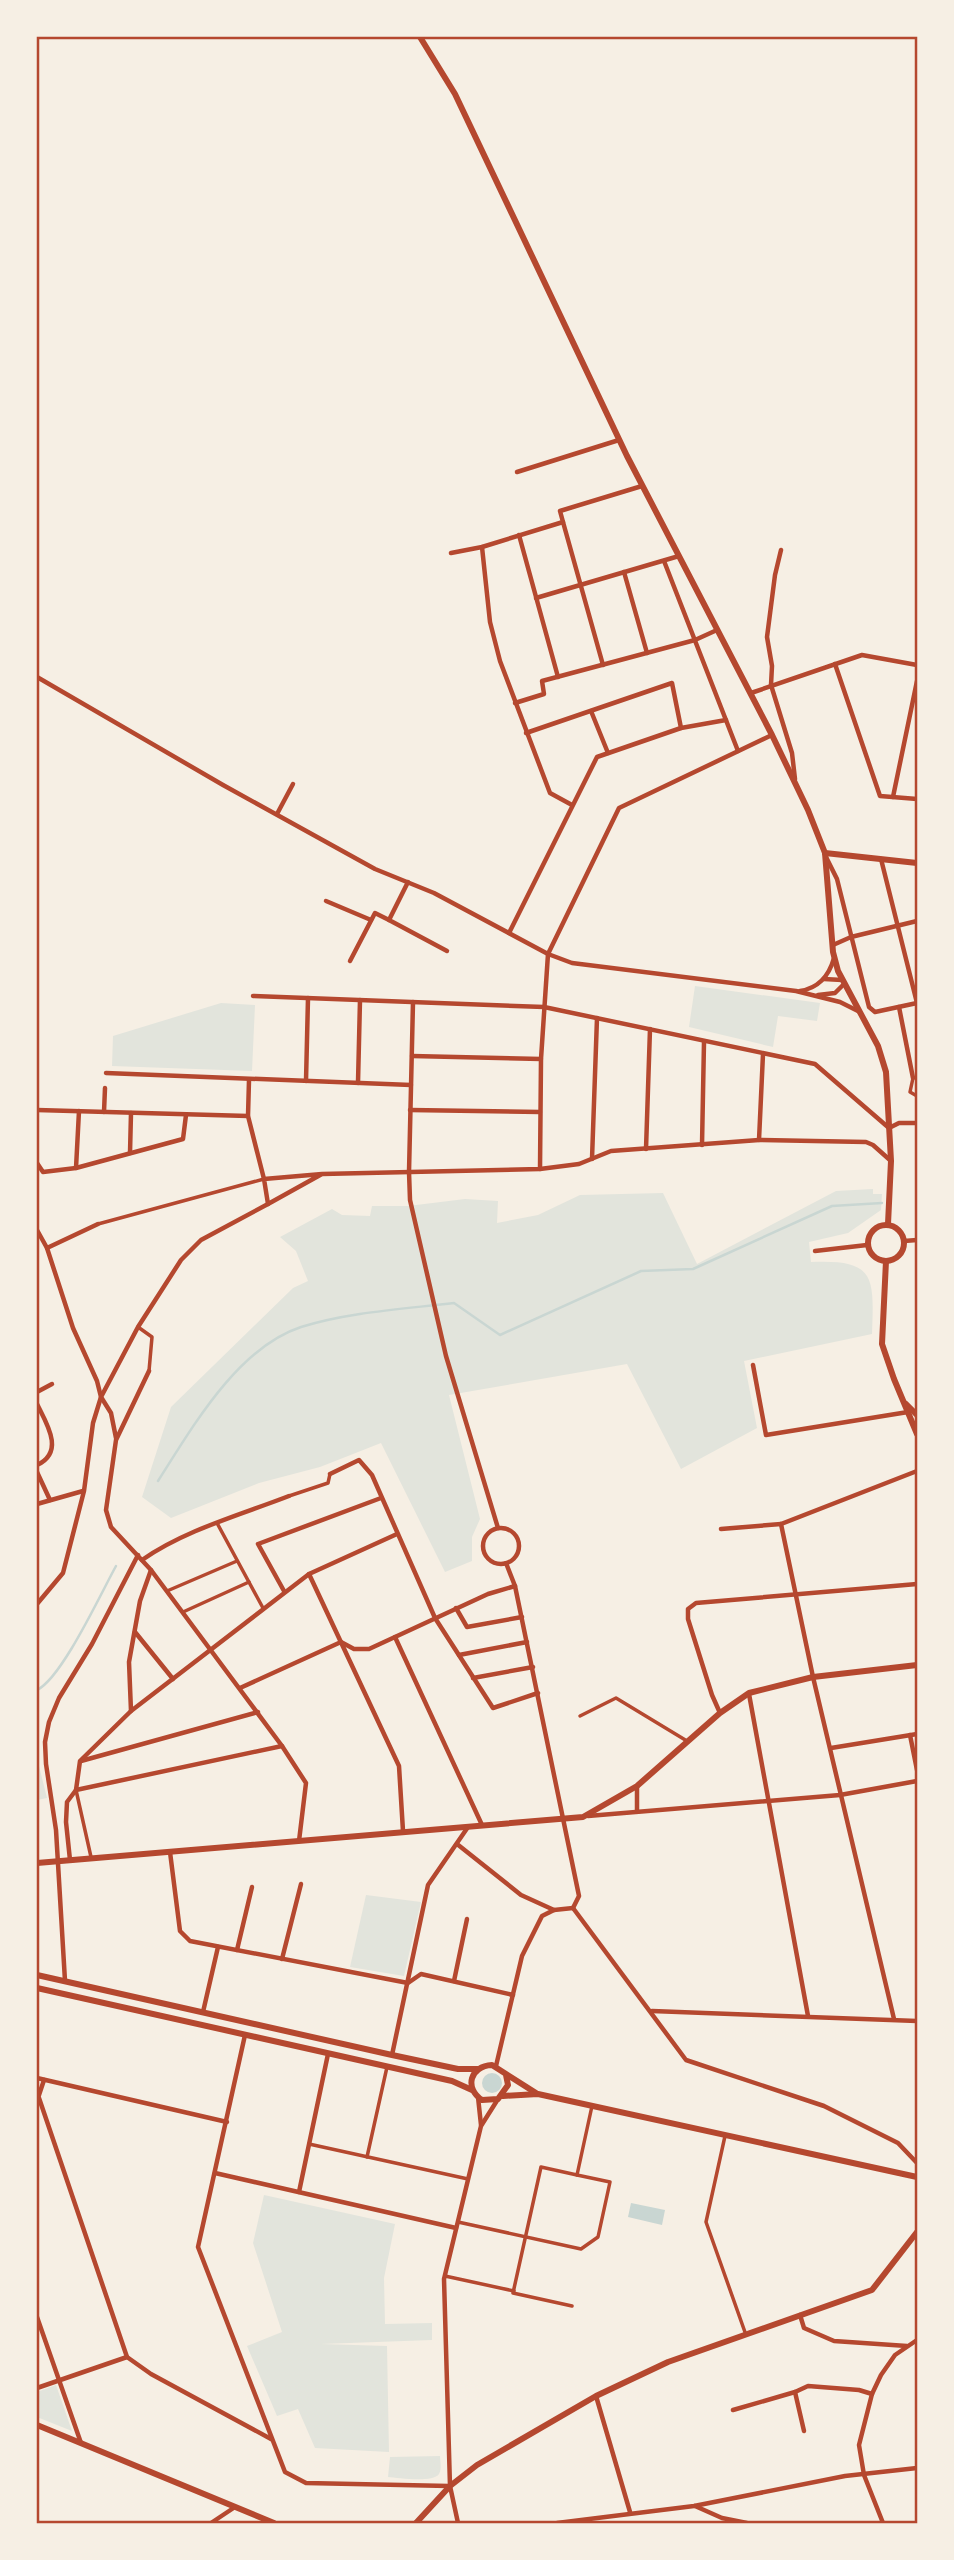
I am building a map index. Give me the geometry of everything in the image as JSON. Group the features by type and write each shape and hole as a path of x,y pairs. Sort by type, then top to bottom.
{"main road":[{"path":"421,37 455,94 619,440 772,735 825,853 835,957 844,981 878,1046 886,1072 891,1161 888,1224"},
{"path":"825,853 917,863"},
{"path":"888,1224 898,1229 904,1241 899,1256 886,1261 872,1255 867,1245 872,1231 888,1224"},
{"path":"886,1261 882,1344 917,1434"},
{"path":"904,1401 917,1415"},
{"path":"37,1863 583,1817 637,1786 720,1713 749,1693 813,1677 917,1665"},
{"path":"37,1975 458,2069 496,2066 538,2094"},
{"path":"37,1988 452,2081 472,2090 487,2101 500,2097 538,2094 917,2177"},
{"path":"472,2090 471,2078 478,2069"},
{"path":"500,2097 508,2085 506,2075"},
{"path":"416,2523 450,2486 477,2465 596,2396 668,2362 872,2290 917,2232"},
{"path":"37,2425 274,2523"}],"street":[{"path":"517,472 619,440"},
{"path":"603,665 561,511 642,486"},
{"path":"451,553 482,547 563,522"},
{"path":"519,535 558,677"},
{"path":"482,547 490,622 515,703 550,793 572,805"},
{"path":"781,550 767,638 772,685 792,753 796,785"},
{"path":"537,598 679,556"},
{"path":"664,561 737,751"},
{"path":"624,572 647,653"},
{"path":"515,703 544,694 542,681 695,640 717,630"},
{"path":"750,693 862,654 917,665"},
{"path":"835,664 880,796 917,799"},
{"path":"37,677 375,869 434,893 548,954 572,963 796,991 850,1006 865,1019"},
{"path":"893,797 917,681"},
{"path":"526,733 672,683 681,728"},
{"path":"591,711 608,753"},
{"path":"509,933 597,757 681,728 726,720"},
{"path":"540,1169 541,1059 548,954 619,808 772,735"},
{"path":"277,814 293,784"},
{"path":"825,853 837,879 869,1007 875,1012 917,1003 881,859"},
{"path":"388,920 408,882"},
{"path":"326,901 371,920"},
{"path":"350,961 375,913 447,951"},
{"path":"833,945 851,937 917,921"},
{"path":"796,991 811,989 824,979 835,957"},
{"path":"811,995 835,993 842,988 844,981 824,979"},
{"path":"253,996 544,1007 815,1064 889,1128 899,1123 917,1123"},
{"path":"306,1081 308,998"},
{"path":"358,1083 360,1000"},
{"path":"413,1002 410,1200 446,1356 498,1528"},
{"path":"900,1007 914,1062 910,1092 917,1096"},
{"path":"592,1158 597,1018"},
{"path":"646,1149 650,1029"},
{"path":"702,1144 704,1042"},
{"path":"759,1140 763,1054"},
{"path":"411,1056 541,1059"},
{"path":"106,1073 411,1085"},
{"path":"249,1080 248,1116 268,1204"},
{"path":"104,1112 105,1088"},
{"path":"37,1110 248,1116"},
{"path":"410,1110 540,1112"},
{"path":"76,1168 79,1111"},
{"path":"130,1153 131,1113"},
{"path":"37,1163 43,1171 76,1168 183,1139 186,1115"},
{"path":"47,1248 98,1224 264,1179 322,1174 540,1169 579,1164 611,1151 759,1140 866,1142 891,1161"},
{"path":"37,1604 63,1573 84,1491 93,1423 101,1397 138,1327 181,1260 201,1240 322,1174"},
{"path":"37,1230 47,1248 73,1328 97,1381 101,1397 111,1413 116,1440"},
{"path":"904,1241 917,1240"},
{"path":"815,1251 867,1245"},
{"path":"138,1327 152,1337 149,1371 116,1440 106,1510 111,1527 151,1570 212,1650 306,1783 299,1841"},
{"path":"752,1365 766,1435 908,1412"},
{"path":"37,1392 52,1384"},
{"path":"37,1405 52,1435 53,1447 46,1461 37,1465"},
{"path":"65,1981 59,1861 45,1742 49,1722 59,1698 140,1558 216,1523 328,1483 330,1474 359,1460 372,1475 435,1618 493,1708 538,1693"},
{"path":"721,1529 781,1524 917,1471"},
{"path":"37,1472 50,1500"},
{"path":"37,1504 84,1491"},
{"path":"284,1591 258,1544 381,1498"},
{"path":"216,1523 263,1608"},
{"path":"781,1524 813,1677 894,2019"},
{"path":"498,1528 509,1530 518,1541 516,1555 506,1563 492,1562 483,1551 485,1537 498,1528"},
{"path":"92,1859 76,1790 80,1761 131,1711 284,1591 309,1574 397,1534"},
{"path":"167,1591 237,1561"},
{"path":"506,1563 515,1586 565,1818 579,1896 573,1908"},
{"path":"131,1711 129,1662 140,1601 151,1570"},
{"path":"309,1574 398,1766 403,1831"},
{"path":"183,1612 249,1582"},
{"path":"720,1713 688,1619 688,1609 696,1603 917,1584"},
{"path":"341,1642 354,1649 369,1649 488,1594 515,1586"},
{"path":"456,1608 467,1627 522,1617"},
{"path":"135,1631 173,1679"},
{"path":"395,1637 482,1825"},
{"path":"240,1688 341,1642"},
{"path":"459,1655 527,1642"},
{"path":"473,1678 533,1667"},
{"path":"749,1693 808,2017"},
{"path":"580,1716 616,1698 688,1742"},
{"path":"80,1761 258,1712"},
{"path":"831,1748 917,1734"},
{"path":"911,1735 917,1770"},
{"path":"70,1861 66,1802 76,1790 282,1746"},
{"path":"583,1817 840,1795 917,1781"},
{"path":"637,1786 637,1811"},
{"path":"392,2055 428,1885 469,1825"},
{"path":"457,1843 521,1895 554,1910"},
{"path":"170,1851 180,1931 190,1941 408,1983 421,1974 513,1995"},
{"path":"282,1959 301,1884"},
{"path":"237,1950 252,1887"},
{"path":"496,2066 522,1956 542,1916 554,1910 573,1908"},
{"path":"573,1908 686,2060 824,2106 898,2143 917,2164"},
{"path":"454,1981 467,1919"},
{"path":"203,2012 218,1947"},
{"path":"651,2011 917,2021"},
{"path":"245,2035 198,2246 285,2472 306,2483 450,2486"},
{"path":"299,2192 328,2054"},
{"path":"367,2157 387,2067"},
{"path":"37,2078 227,2122"},
{"path":"44,2080 38,2098 127,2357 151,2374 272,2440"},
{"path":"478,2097 481,2126"},
{"path":"458,2523 450,2486 445,2276 481,2126 500,2097"},
{"path":"578,2175 592,2106"},
{"path":"725,2136 706,2222 746,2334"},
{"path":"309,2144 468,2179"},
{"path":"215,2173 457,2225 526,2237 581,2249 598,2237 610,2182 541,2167 526,2237 514,2291"},
{"path":"445,2276 572,2306"},
{"path":"800,2315 804,2328 834,2341 908,2346"},
{"path":"37,2317 81,2443"},
{"path":"883,2523 864,2475 859,2445 873,2395 888,2363 917,2340"},
{"path":"37,2388 127,2357"},
{"path":"733,2410 808,2386 859,2390 873,2395"},
{"path":"795,2392 804,2431"},
{"path":"596,2396 630,2512"},
{"path":"557,2523 694,2506 845,2476 917,2468"},
{"path":"694,2506 722,2518 747,2523"},
{"path":"211,2523 235,2507"}],"shaded area":[{"path":"695,986 820,1003 817,1021 778,1016 773,1047 689,1027"},
{"path":"221,1003 255,1005 252,1071 112,1066 113,1036"},
{"path":"873,1189 873,1194 882,1194 881,1210 848,1233 809,1242 811,1262 848,1264 859,1268 867,1276 871,1285 872,1334 744,1361 757,1428 681,1469 627,1364 449,1395 480,1519 472,1537 472,1561 445,1572 381,1443 320,1467 259,1483 171,1518 142,1497 171,1407 293,1288 308,1281 296,1251 280,1237 332,1209 342,1215 370,1216 372,1206 408,1206 465,1199 498,1201 497,1223 538,1215 580,1195 663,1193 697,1264 836,1191"},
{"path":"37,1762 47,1798 37,1800"},
{"path":"366,1895 421,1902 404,1976 350,1967"},
{"path":"492,2073 499,2076 502,2083 499,2090 492,2093 485,2090 482,2083 485,2076"},
{"path":"264,2195 395,2224 384,2278 385,2324 432,2323 432,2340 321,2344 387,2346 389,2452 315,2448 298,2409 277,2416 247,2346 282,2332 253,2243"},
{"path":"631,2203 665,2210 662,2225 628,2217"},
{"path":"56,2385 72,2431 37,2417 37,2392"},
{"path":"440,2456 440,2470 435,2477 388,2477 390,2457"}],"waterway":[{"path":"158,1481 201,1415 237,1371 256,1352 278,1337 301,1327 357,1314 454,1303 500,1335 641,1271 693,1269 832,1206 882,1203"},
{"path":"37,1690 47,1682 69,1653 116,1566"}]}
